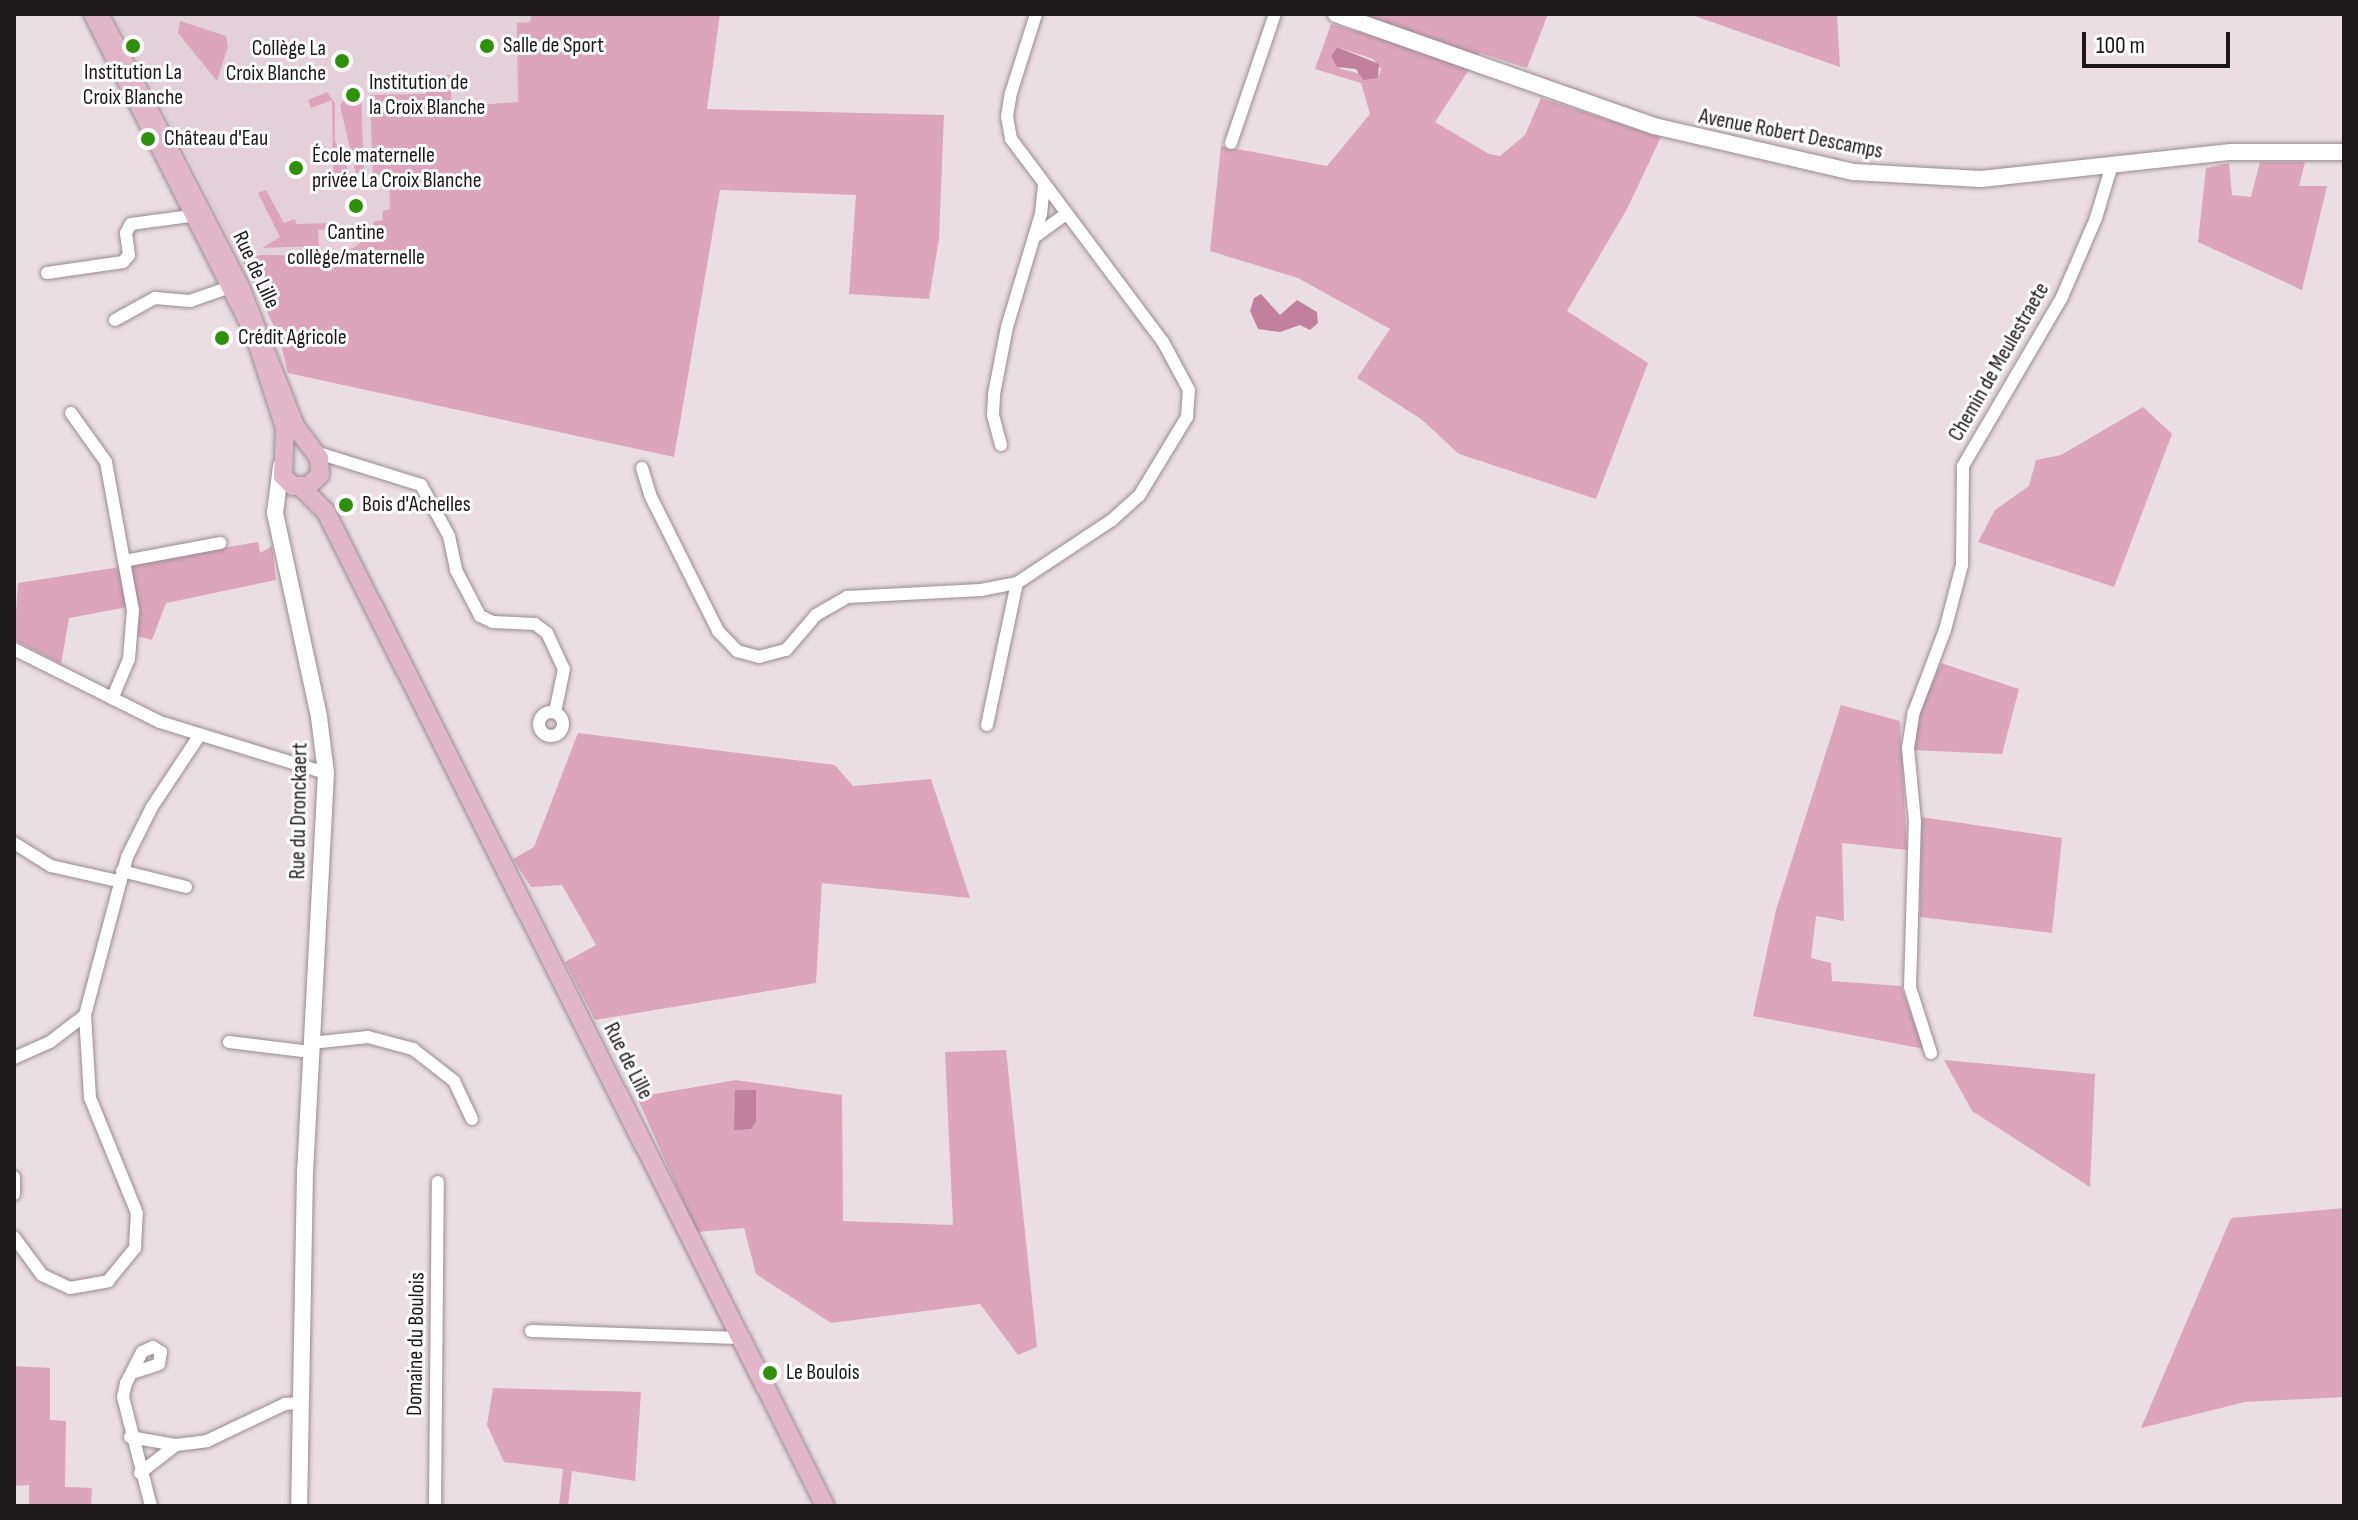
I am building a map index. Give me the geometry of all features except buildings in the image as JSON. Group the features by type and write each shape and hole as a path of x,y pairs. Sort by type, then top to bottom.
{"main road":[{"name":"Rue de Lille","path":"96,14 239,285 296,428 317,461 388,637"},
{"path":"96,14 233,286 268,372 285,428 282,462"},
{"name":"Avenue Robert Descamps","path":"1350,16 1506,76 1685,135 1854,172 1961,180 2268,150 2344,155"},
{"path":"282,462 297,447 317,461 299,487"},
{"name":"Rue de Lille","path":"282,462 285,480 299,487 324,508 825,1506"},
{"name":"Rue du Dronckaert","path":"282,462 274,509 290,573"},
{"name":"Rue du Dronckaert","path":"299,487 286,495 282,508 290,573 326,773 310,1047 299,1506"}],"street":[{"path":"642,468 650,495 718,631 744,654 780,653 816,615 847,597 989,590 1017,583 1112,520 1139,496 1190,407 1186,382 1170,352 1015,145 1007,117 1036,14"},
{"path":"1231,143 1275,14"},
{"name":"Chemin de Meulestraete","path":"1931,1053 1910,987 1915,822 1908,748 1914,712 1945,630 1962,565 1963,466 2056,308 2096,218 2112,165"},
{"path":"1001,445 993,415 994,394 1007,327 1035,238 1044,186"},
{"path":"1035,238 1066,214"},
{"path":"47,273 123,262 129,255 126,233 131,224 198,215"},
{"path":"115,320 155,298 190,301 233,286"},
{"path":"71,413 106,462 124,561 133,635 125,673 112,699"},
{"path":"317,461 411,478 424,488 480,616 544,629 564,669 555,712"},
{"path":"124,561 220,543"},
{"path":"987,725 1017,583"},
{"path":"14,649 112,699 199,736 326,773"},
{"path":"14,1237 42,1275 77,1288 113,1277 137,1243 136,1210 92,1106 85,1015 120,876 152,807 199,736"},
{"path":"14,843 51,866 186,887"},
{"path":"14,1058 44,1046 85,1015"},
{"path":"229,1042 310,1047 368,1037 413,1049 454,1081 472,1119"},
{"path":"14,1177 14,1194"},
{"name":"Domaine du Boulois","path":"435,1506 438,1182"},
{"path":"531,1331 740,1338"},
{"path":"132,1373 123,1404 151,1506"},
{"path":"130,1437 176,1445 220,1437 285,1404 301,1403"},
{"path":"140,1473 176,1445"}],"shaded area":[{"name":"Institution de la Croix Blanche","path":"114,14 563,14 536,176 272,321"},
{"path":"720,14 707,109 944,115 939,239 929,299 849,294 856,195 720,190 674,457 288,373 279,337 243,262 260,255 327,256 353,248 369,237 374,222 383,220 383,211 390,209 389,182 373,182 370,95 426,94 426,76 450,75 452,107 518,102 517,23 530,22 531,15"},
{"path":"1367,14 1548,14 1527,68 1480,53 1435,122 1489,154 1500,156 1525,135 1541,98 1661,137 1627,209 1567,311 1648,363 1596,499 1459,454 1421,419 1357,378 1390,329 1298,278 1210,251 1221,146 1327,166 1370,114 1361,83 1315,69 1331,24 1359,32","holes":["1337,47 1373,59 1381,69 1378,78 1341,69 1331,56"]},
{"path":"1689,14 1837,14 1840,67"},
{"path":"180,21 226,36 228,47 217,81 178,33"},
{"path":"1337,47 1379,64 1378,78 1363,80 1356,69 1337,67 1331,56"},
{"path":"327,92 335,103 335,141 351,175 333,176 332,100 311,108 308,100"},
{"path":"361,92 364,172 356,173 340,106 347,93"},
{"path":"2260,162 2305,162 2299,186 2327,186 2302,290 2198,242 2206,168 2229,163 2232,195 2251,197"},
{"path":"266,190 284,223 295,219 296,224 333,223 333,229 318,230 319,246 262,248 280,237 258,193"},
{"path":"1261,294 1280,315 1297,300 1317,312 1318,323 1310,330 1300,325 1280,332 1258,329 1250,311 1254,298"},
{"path":"2143,407 2172,434 2114,587 1978,542 1995,510 2029,486 2036,460 2061,455"},
{"path":"258,542 260,553 272,546 276,580 166,603 152,640 137,636 128,564"},
{"path":"120,567 128,607 69,618 61,664 14,640 18,583"},
{"path":"1941,663 2019,689 2002,754 1912,750 1916,720"},
{"path":"1841,705 1900,721 1907,850 1842,843 1844,921 1816,916 1811,958 1831,963 1832,981 1901,986 1924,1049 1753,1016 1776,910"},
{"path":"578,733 835,765 853,786 931,779 970,898 822,883 816,983 595,1020 565,962 596,945 562,885 531,887 513,859 534,847"},
{"path":"1921,817 2062,838 2052,933 1920,917"},
{"path":"1006,1050 1037,1347 1018,1355 980,1304 831,1323 756,1274 744,1228 697,1232 637,1097 736,1080 842,1095 843,1221 953,1225 945,1052"},
{"path":"1944,1060 2095,1074 2090,1187 1972,1111"},
{"path":"735,1090 756,1090 756,1122 751,1129 734,1130"},
{"path":"2344,1208 2344,1397 2245,1402 2141,1428 2231,1218"},
{"path":"14,1366 50,1368 50,1420 66,1421 65,1487 92,1488 91,1506 29,1506 29,1485 14,1486"},
{"path":"493,1388 641,1392 635,1481 572,1471 568,1506 559,1506 563,1469 504,1462 487,1425"}],"place":[{"name":"Institution La Croix Blanche","path":"133,46"},
{"name":"Salle de Sport","path":"487,46"},
{"name":"Collège La Croix Blanche","path":"342,61"},
{"name":"Institution de la Croix Blanche","path":"353,95"},
{"name":"Château d'Eau","path":"148,139"},
{"name":"École maternelle privée La Croix Blanche","path":"296,168"},
{"name":"Cantine collège/maternelle","path":"356,206"},
{"name":"Crédit Agricole","path":"222,338"},
{"name":"Bois d'Achelles","path":"346,505"},
{"name":"Le Boulois","path":"770,1373"}]}
